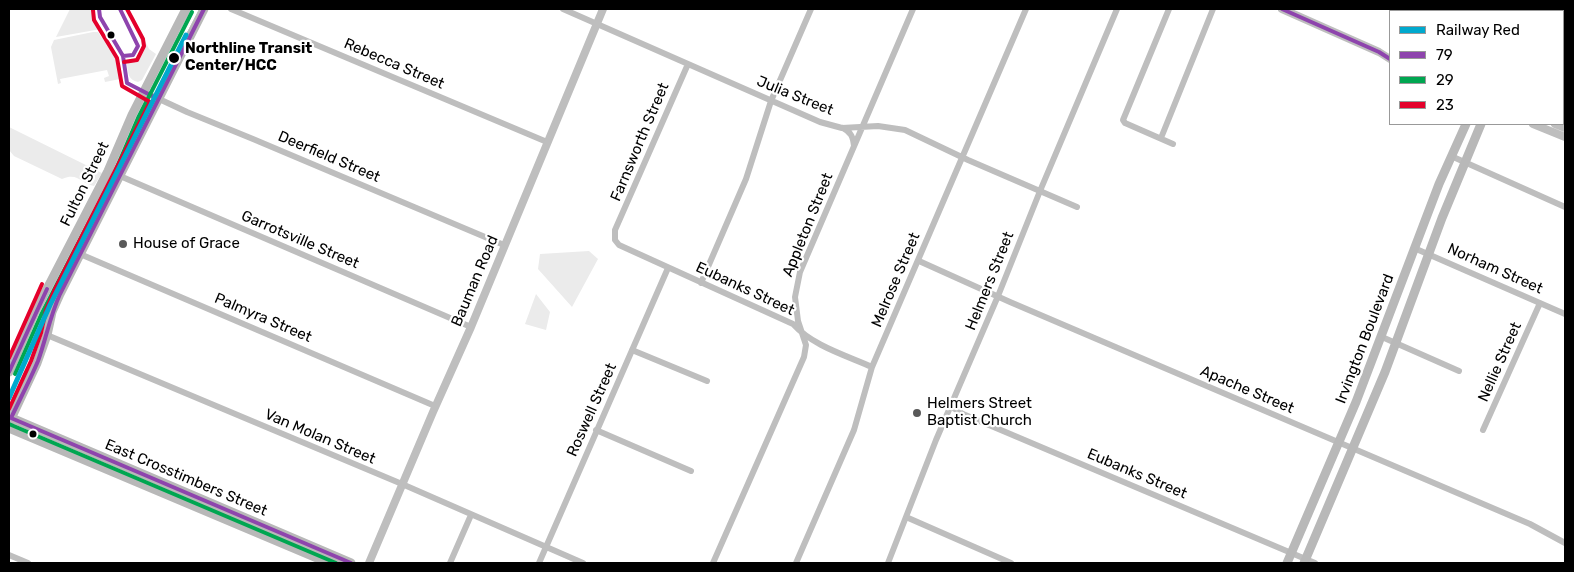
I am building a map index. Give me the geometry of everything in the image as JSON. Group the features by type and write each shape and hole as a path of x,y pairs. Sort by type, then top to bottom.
{"main road":[{"name":"Fulton Street","path":"9,372 35,312 108,171 144,92 186,9"},
{"name":"Fulton Street","path":"10,420 37,363 47,335 52,312 204,9"},
{"name":"Irvington Boulevard","path":"1287,563 1382,337 1414,248 1466,125"},
{"name":"Irvington Boulevard","path":"1305,561 1396,344 1428,253 1481,125"},
{"path":"1408,266 1415,278 1416,289"},
{"name":"East Crosstimbers Street","path":"10,420 83,454 291,542 352,563"},
{"name":"East Crosstimbers Street","path":"9,428 83,454"},
{"name":"East Crosstimbers Street","path":"291,542 329,563"}],"street":[{"name":"Rebecca Street","path":"231,9 547,142"},
{"name":"Julia Street","path":"563,9 820,122 842,128 878,126 905,130 1077,207"},
{"name":"Bauman Road","path":"369,563 471,326 603,9"},
{"path":"701,283 746,179 771,101 811,9"},
{"name":"Appleton Street","path":"808,343 795,322 795,297 800,272 913,9"},
{"name":"Melrose Street","path":"796,563 854,430 872,367 1026,9"},
{"name":"Helmers Street","path":"888,563 950,406 998,296 1040,190 1117,9"},
{"path":"1169,9 1123,120 1125,123 1174,144"},
{"path":"1161,138 1213,9"},
{"path":"1282,9 1379,52 1389,58"},
{"path":"1379,52 1389,54"},
{"name":"Farnsworth Street","path":"615,230 688,64"},
{"name":"Deerfield Street","path":"144,92 187,112 504,245"},
{"path":"1535,125 1565,137"},
{"path":"842,128 848,131 853,138 854,146"},
{"path":"1451,156 1565,208"},
{"name":"Garrotsville Street","path":"120,176 471,326"},
{"name":"Eubanks Street","path":"615,230 615,240 619,245 701,283 795,322"},
{"name":"Norham Street","path":"1414,248 1565,314"},
{"name":"Palmyra Street","path":"80,254 435,406"},
{"name":"Apache Street","path":"919,261 1530,524 1565,543"},
{"name":"Roswell Street","path":"539,563 668,268"},
{"name":"Nellie Street","path":"1483,430 1540,303"},
{"name":"Van Molan Street","path":"47,335 402,484 583,563"},
{"path":"1382,337 1459,371"},
{"path":"714,563 804,357 808,343 872,367"},
{"path":"632,350 707,381"},
{"name":"Eubanks Street","path":"950,406 963,414 1292,553 1305,561 1315,563"},
{"path":"596,430 691,471"},
{"path":"450,563 471,515"},
{"path":"906,517 1011,563"},
{"path":"9,555 28,563"}],"shaded area":[{"path":"70,9 93,9 93,14 101,29 56,37"},
{"path":"135,21 149,49 156,54 142,80 138,82 130,78 127,64 138,56 142,47 140,38 132,23"},
{"path":"98,32 102,38 105,37 116,55 120,79 105,82 104,78 109,76 107,70 60,79 61,83 58,84 51,47 54,40"},
{"path":"9,127 102,173 94,186 72,177 62,179 14,156 9,150"},
{"path":"589,251 598,259 572,307 538,269 540,254"},
{"path":"536,294 550,312 546,330 525,324"}],"tram line":[{"path":"179,31 191,9"},
{"path":"186,35 200,9"}],"rail line":[{"name":"Red","path":"9,398 50,305 186,35"}],"transit line":[{"name":"79","path":"99,9 100,17 123,56 127,83 158,99"},
{"name":"79","path":"120,9 138,46 133,55 123,56"},
{"name":"23","path":"124,62 137,60 144,46 143,39 127,9"},
{"name":"79","path":"204,9 60,294 38,361 11,418 351,563"},
{"name":"79","path":"1282,9 1379,52 1389,58"},
{"name":"23","path":"9,409 31,361 41,333 46,310 54,291 150,102 122,86 117,58 94,20 93,10"},
{"name":"29","path":"15,374 41,315 114,174 138,118 192,12"},
{"name":"23","path":"9,358 42,284"},
{"name":"79","path":"9,372 47,289"},
{"name":"29","path":"9,424 336,563"}],"place":[{"name":"Northline Transit Center/HCC","path":"174,58"},
{"name":"House of Grace","path":"123,244"},
{"name":"Helmers Street Baptist Church","path":"917,413"}]}
